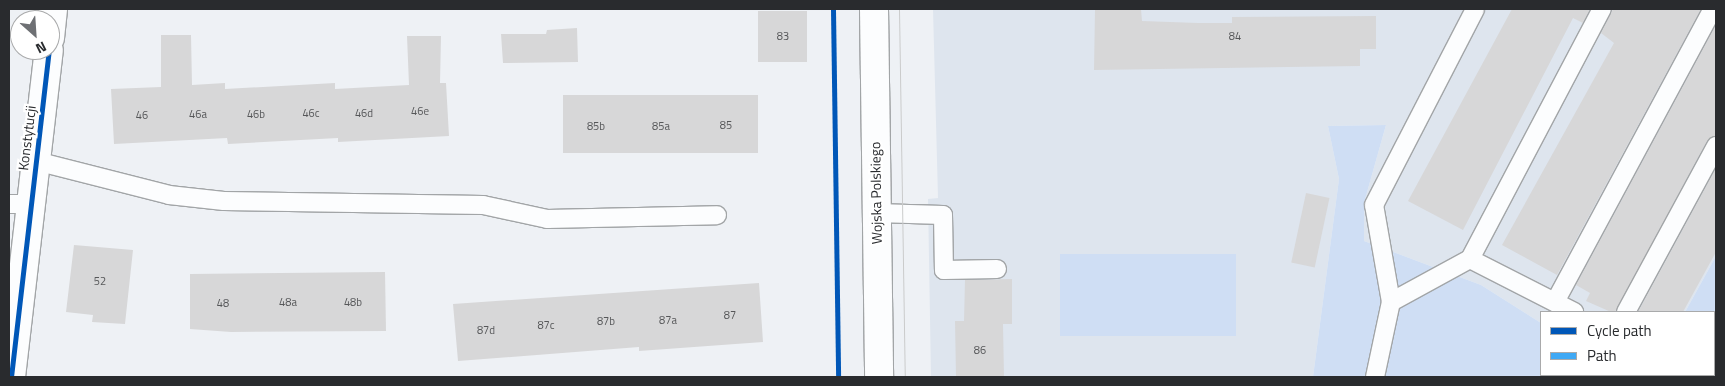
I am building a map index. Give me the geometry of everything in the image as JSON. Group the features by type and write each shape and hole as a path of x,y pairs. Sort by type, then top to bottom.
{"main road":[{"name":"Wojska Polskiego","path":"874,9 879,377"},
{"name":"Konstytucji","path":"12,377 19,204 36,161 48,60"}],"lane":[{"path":"1374,377 1390,302 1374,204 1475,9"},
{"path":"1390,302 1470,259 1602,9"},
{"path":"1555,302 1713,9"},
{"path":"1627,311 1716,146"},
{"path":"36,161 169,195 224,202 484,205 547,219 717,214"},
{"path":"876,213 943,215 944,270 997,269"},
{"path":"1470,259 1572,311"}],"shaded area":[{"path":"933,9 1716,9 1716,256 1686,311 1540,311 1540,322 1481,285 1364,241 1364,203 1386,125 1328,126 1339,179 1313,377 931,377 928,199 938,198"},
{"path":"1386,125 1364,203 1364,241 1481,285 1540,322 1540,376 1589,377 1313,377 1339,179 1328,126"},
{"path":"1060,254 1236,254 1236,336 1060,336"},
{"path":"1716,256 1716,377 1649,377 1715,376 1715,311 1686,311"}],"building":[{"path":"1095,9 1141,9 1142,21 1198,23 1232,23 1232,17 1376,16 1376,49 1360,49 1360,66 1094,70"},
{"path":"1512,9 1590,9 1583,23 1573,18 1463,230 1408,201"},
{"path":"1613,9 1701,9 1557,275 1502,245 1614,43 1601,33"},
{"path":"758,11 807,11 807,62 758,62"},
{"path":"1716,25 1716,135 1707,141 1616,311 1609,311 1586,301 1590,293 1576,285"},
{"path":"577,28 578,62 503,63 501,34 546,34 547,30"},
{"path":"161,35 191,35 192,85 225,83 225,89 335,83 335,89 409,85 407,36 441,36 440,83 446,83 449,136 338,142 338,138 228,144 227,138 114,144 111,89 161,87"},
{"path":"563,95 758,95 758,153 563,153"},
{"path":"1716,168 1716,252 1684,311 1639,311"},
{"path":"1306,193 1329,198 1315,267 1291,262"},
{"path":"74,245 133,250 125,324 92,322 93,315 66,312"},
{"path":"385,272 386,331 231,332 190,329 190,274"},
{"path":"1012,279 1012,324 1003,324 1004,377 956,377 955,321 964,321 965,280"},
{"path":"759,283 763,342 639,351 639,347 458,361 453,304"}],"tram line":[{"path":"899,9 905,377"}],"cycle path":[{"path":"833,9 838,377"},
{"path":"11,377 48,60"}]}
